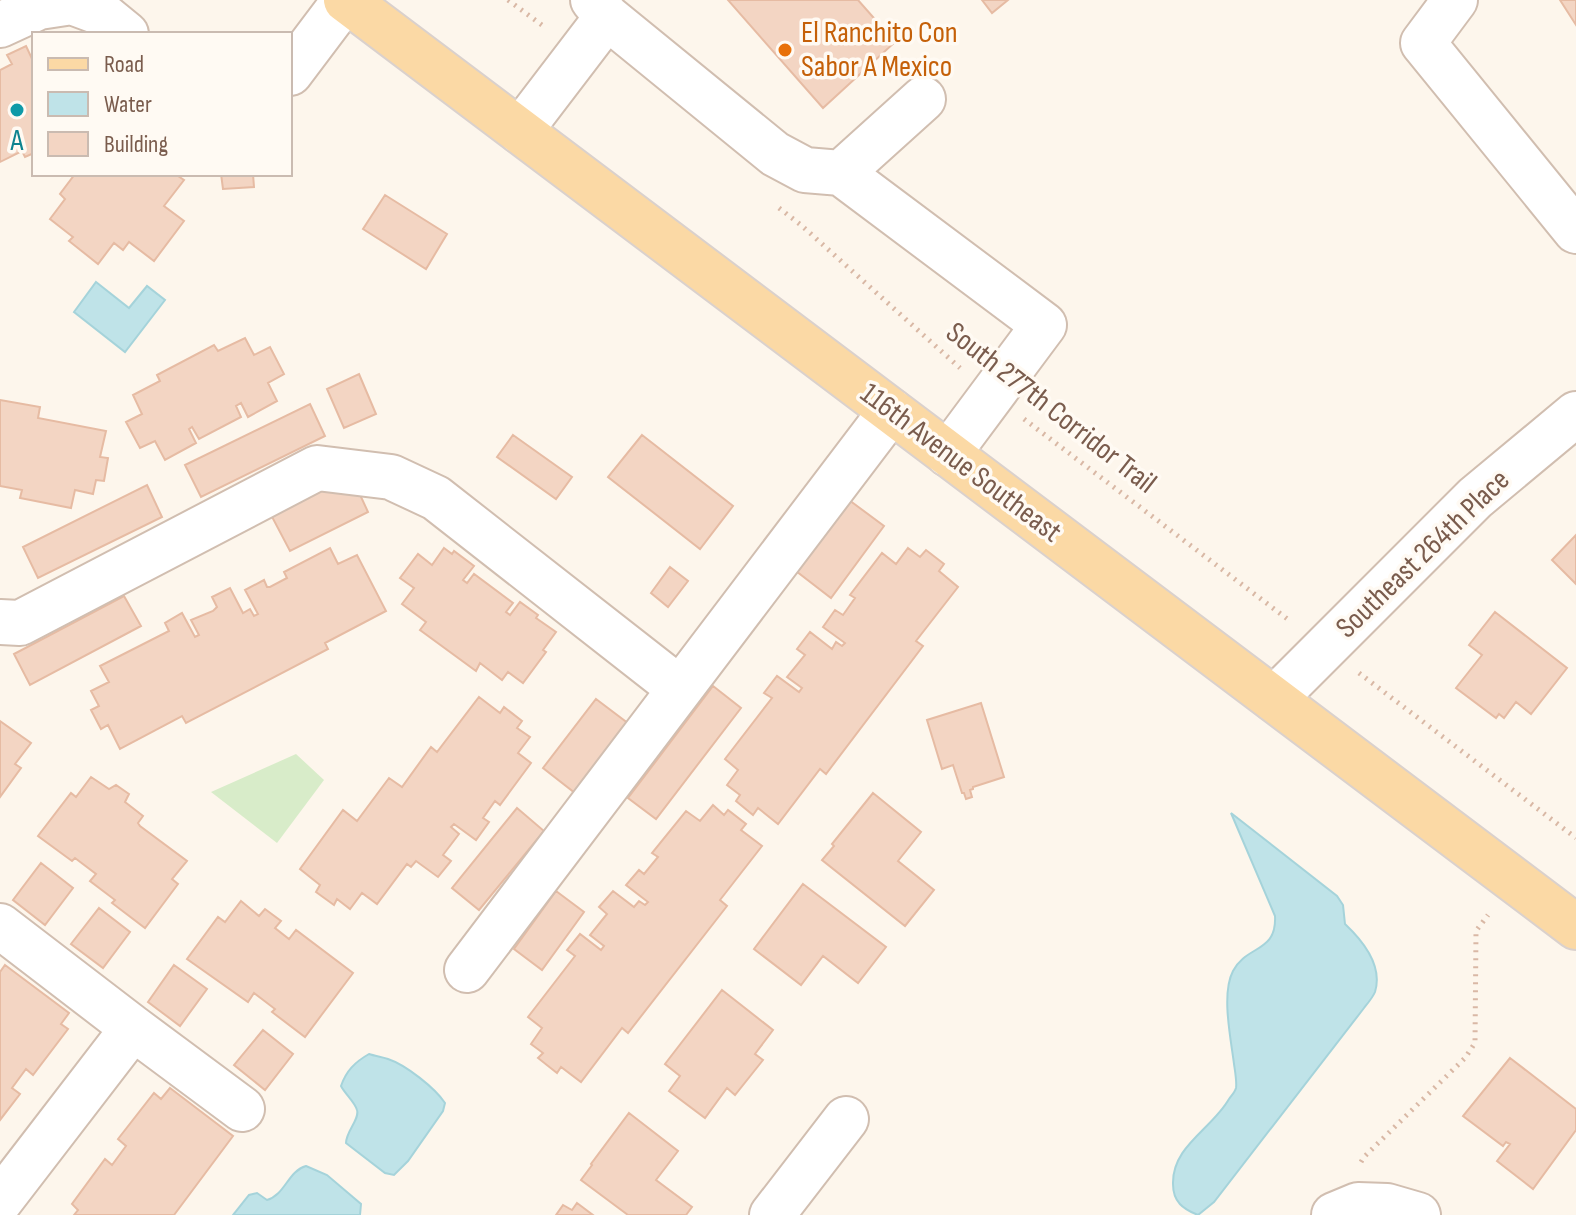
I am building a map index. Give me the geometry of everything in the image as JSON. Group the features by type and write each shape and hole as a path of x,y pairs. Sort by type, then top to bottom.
{"main road":[{"name":"116th Avenue Southeast","path":"346,0 1576,927"},
{"path":"399,0 422,57"}],"street":[{"path":"292,70 346,0"},
{"path":"1455,0 1423,43 1576,231"},
{"path":"0,25 39,7 72,2 99,12 124,32"},
{"path":"520,131 580,52 600,8 775,154 805,170 841,173 1044,325 948,454"},
{"path":"841,173 923,99"},
{"path":"467,970 891,411"},
{"name":"Southeast 264th Place","path":"1274,699 1475,498 1576,414"},
{"path":"0,622 20,623 317,468 391,477 436,498 680,689"},
{"path":"0,926 242,1109"},
{"path":"0,1201 133,1028"},
{"path":"772,1215 846,1119"},
{"path":"1346,1210 1387,1206 1418,1215"}],"path":[{"path":"508,0 580,52"},
{"name":"South 277th Corridor Trail","path":"776,206 992,395 1576,838"},
{"path":"1346,1210 1354,1173 1364,1157 1465,1058 1475,1043 1476,931 1515,881"}],"green space":[{"path":"296,754 324,780 277,843 211,792"}],"water":[{"path":"96,282 129,308 147,286 165,300 125,352 74,312"},
{"path":"1231,813 1337,896 1343,905 1345,924 1374,963 1377,982 1369,1002 1214,1202 1198,1215 1177,1200 1173,1190 1174,1171 1186,1148 1222,1110 1236,1089 1228,1017 1229,981 1239,963 1271,937 1275,916"},
{"path":"369,1054 403,1066 445,1103 443,1111 408,1161 394,1175 385,1173 346,1143 357,1110 341,1086 352,1067"},
{"path":"306,1166 327,1175 361,1204 360,1215 233,1215 249,1195 257,1193 267,1200 273,1197 295,1173"}],"building":[{"path":"728,0 858,0 895,42 823,108"},
{"path":"982,0 1008,0 992,13"},
{"path":"1560,0 1576,0 1576,25"},
{"name":"A","path":"26,46 32,59 32,154 25,157 22,151 0,162 0,70 12,64 7,55"},
{"path":"74,176 178,176 184,180 164,206 184,221 154,261 129,242 123,250 114,243 98,264 69,241 73,237 50,219 65,199 60,194"},
{"path":"221,176 253,176 254,187 223,189"},
{"path":"385,195 447,234 426,269 363,229"},
{"path":"245,338 254,355 270,347 284,374 268,383 277,401 248,417 241,403 236,406 241,417 199,439 192,427 189,429 196,443 165,460 155,441 140,448 126,422 142,414 133,395 160,381 157,375 214,345 218,351"},
{"path":"359,374 376,414 344,428 327,389"},
{"path":"0,400 40,407 38,418 106,431 100,457 108,458 104,481 96,480 93,494 75,490 71,508 20,498 22,490 0,486"},
{"path":"310,404 325,436 201,497 185,465"},
{"path":"513,435 572,477 556,499 497,457"},
{"path":"642,435 733,506 700,549 608,477"},
{"path":"350,473 368,512 290,551 270,513"},
{"path":"147,485 162,517 38,578 23,547"},
{"path":"849,500 884,526 831,598 796,571"},
{"path":"1576,535 1576,584 1552,560"},
{"path":"330,548 338,564 357,555 386,611 325,643 328,649 186,723 182,716 120,749 108,725 101,729 91,710 99,706 91,691 109,682 100,666 169,631 165,623 182,613 195,637 199,635 191,620 213,611 217,607 212,597 230,588 243,613 250,609 254,616 258,614 245,590 264,580 270,587 287,578 284,572"},
{"path":"444,548 452,554 454,551 474,566 463,580 467,583 474,574 513,603 506,612 510,615 520,602 556,632 543,650 546,652 523,683 508,672 502,680 480,663 476,671 420,630 426,622 402,604 414,588 400,578 418,554 432,565"},
{"path":"908,548 920,557 926,550 944,564 939,571 958,587 916,641 923,646 826,774 820,769 778,824 758,808 753,815 736,801 740,795 727,785 738,770 725,759 772,698 764,693 777,676 799,692 802,688 787,677 805,655 797,649 810,632 832,649 836,642 842,646 845,643 823,627 835,610 843,615 855,598 850,595 882,553 896,564"},
{"path":"670,567 688,581 668,607 651,593"},
{"path":"124,596 141,626 30,685 14,654"},
{"path":"1495,612 1567,668 1531,714 1516,702 1504,718 1499,714 1496,718 1456,688 1482,655 1469,645"},
{"path":"713,686 741,708 656,819 628,798"},
{"path":"479,697 500,713 504,707 522,721 517,728 530,737 518,753 531,763 500,805 495,801 483,818 489,822 476,840 454,824 451,827 459,834 443,855 451,861 438,877 416,861 411,867 407,864 377,904 362,893 350,909 337,899 334,905 316,892 320,885 300,869 343,810 357,821 389,778 402,787 431,747 437,752"},
{"path":"596,699 629,724 575,793 543,768"},
{"path":"981,703 1004,777 973,787 970,790 972,797 966,799 953,765 942,769 927,720"},
{"path":"0,721 31,743 15,764 21,768 0,797"},
{"path":"91,777 109,789 116,785 129,794 125,802 143,816 138,823 140,826 187,861 172,879 178,884 145,928 112,903 115,900 90,881 96,874 38,836 71,793 76,797"},
{"path":"873,793 921,832 898,861 934,890 905,926 822,860"},
{"path":"713,805 724,815 728,810 746,824 741,830 762,846 720,900 727,906 628,1033 622,1028 581,1082 561,1067 557,1073 538,1058 543,1053 531,1044 542,1028 528,1017 575,956 567,950 580,934 601,950 604,946 590,935 607,914 599,907 613,891 634,907 639,901 645,905 648,902 626,885 639,870 644,874 658,857 652,853 686,811 700,821"},
{"path":"517,808 544,831 479,910 452,888"},
{"path":"41,863 73,888 45,925 13,900"},
{"path":"803,884 886,947 858,983 823,956 801,985 754,949"},
{"path":"556,891 584,912 542,970 514,949"},
{"path":"241,901 259,916 265,909 281,921 275,928 289,939 296,930 353,973 305,1037 272,1012 275,1009 254,993 248,1002 187,959 218,917 225,922"},
{"path":"99,908 130,932 103,968 71,944"},
{"path":"5,965 69,1013 61,1024 68,1029 33,1075 26,1069 12,1088 20,1094 0,1120 0,972"},
{"path":"174,965 207,989 180,1026 148,1002"},
{"path":"722,990 773,1030 755,1054 763,1060 735,1095 727,1088 705,1118 669,1091 680,1076 665,1064"},
{"path":"263,1030 293,1054 265,1090 234,1065"},
{"path":"1510,1058 1576,1109 1576,1130 1533,1189 1497,1161 1510,1144 1506,1142 1503,1146 1463,1116"},
{"path":"170,1088 233,1136 174,1215 74,1215 78,1210 72,1204 105,1159 112,1165 126,1146 118,1139 154,1093 161,1099"},
{"path":"629,1113 678,1151 656,1180 692,1207 686,1215 628,1215 581,1180"},
{"path":"577,1203 593,1215 556,1215 563,1205 572,1210"}],"place":[{"name":"El Ranchito Con Sabor A Mexico","path":"785,50"},
{"name":"A","path":"17,110"}]}
